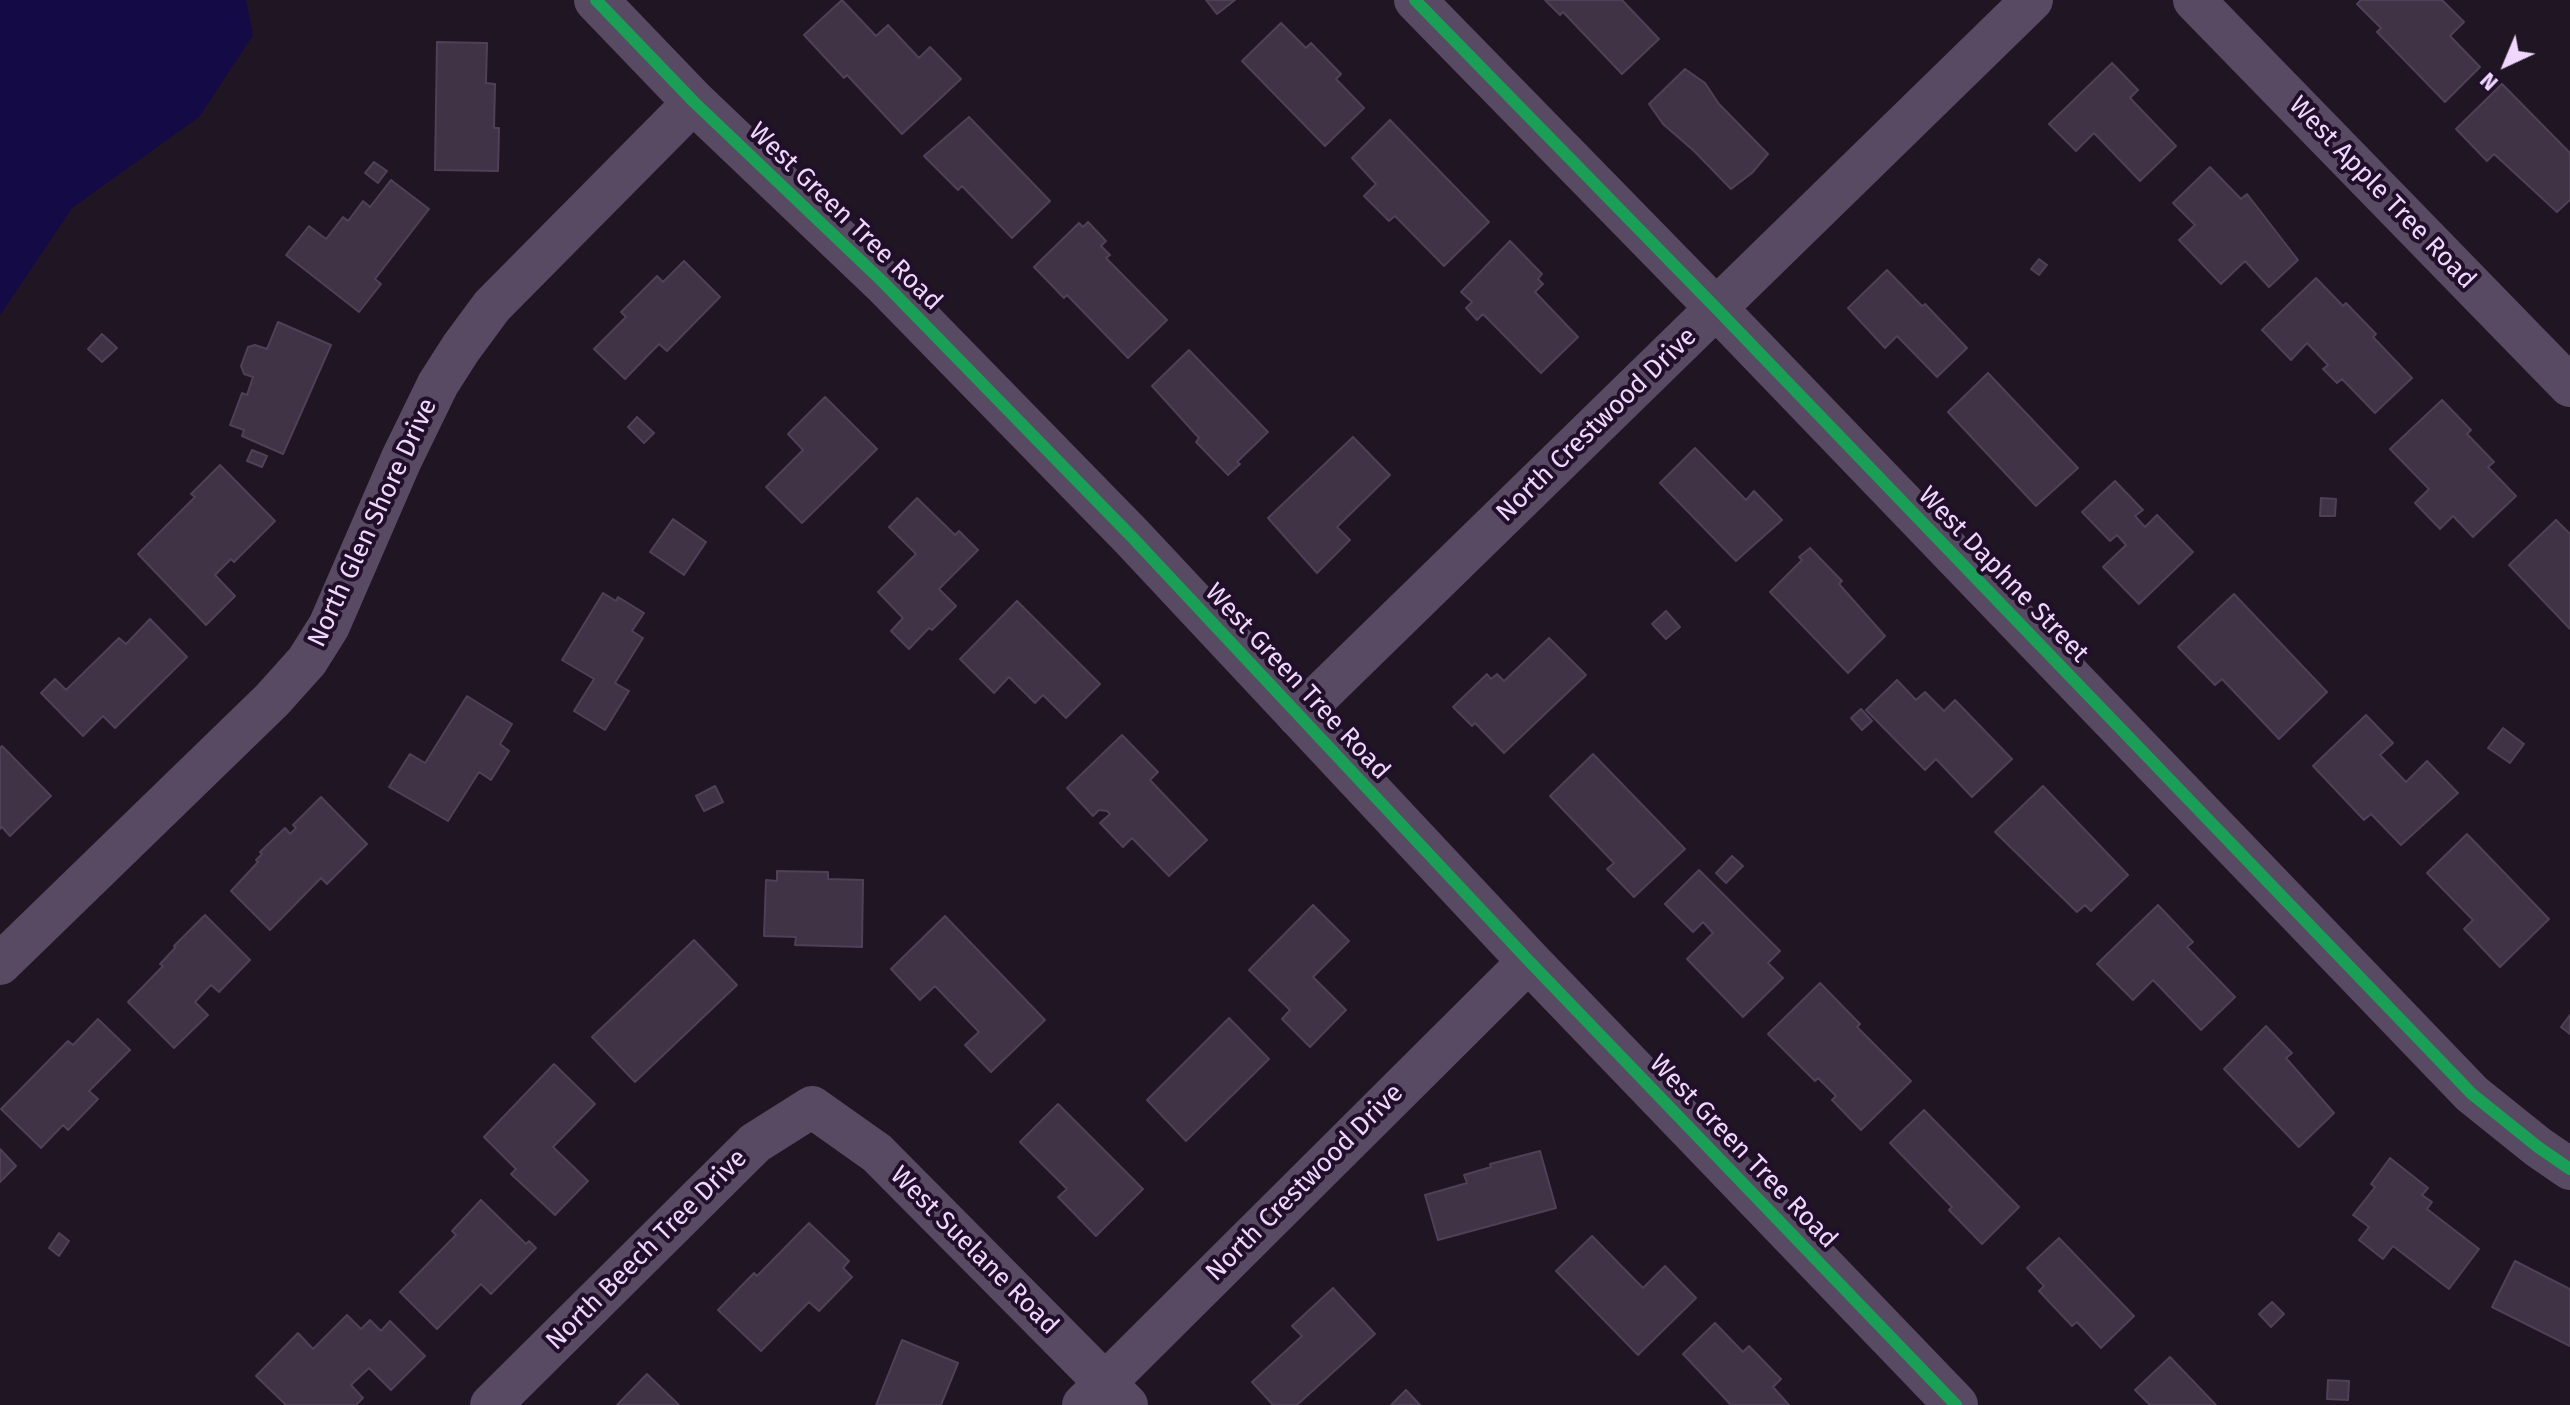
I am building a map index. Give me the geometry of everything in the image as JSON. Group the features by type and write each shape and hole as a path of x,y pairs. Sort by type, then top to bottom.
{"street":[{"name":"West Green Tree Road","path":"596,0 694,102 883,282 1132,537 1529,961 1956,1405"},
{"name":"West Daphne Street","path":"1415,0 1717,309 2472,1094 2570,1169"},
{"name":"North Crestwood Drive","path":"1298,716 2032,0"},
{"name":"West Apple Tree Road","path":"2194,0 2570,386"},
{"name":"North Glen Shore Drive","path":"0,964 272,700 307,661 329,626 401,460 438,384 461,348 492,306 694,102"},
{"name":"North Crestwood Drive","path":"1105,1397 1529,961"},
{"name":"West Suelane Road","path":"812,1107 877,1153 1105,1397"},
{"name":"North Beech Tree Drive","path":"491,1405 755,1143 812,1107"}],"shaded area":[{"path":"0,0 246,0 253,35 199,117 72,208 0,315"}],"building":[{"path":"842,0 876,36 888,25 919,58 930,47 961,79 902,134 847,75 844,78 804,35"},
{"path":"1206,0 1235,0 1217,14"},
{"path":"1545,0 1622,0 1659,39 1622,74 1563,12 1560,15"},
{"path":"2361,0 2442,0 2464,22 2450,36 2480,67 2445,102 2377,32 2381,28 2357,4"},
{"path":"1281,23 1306,48 1311,43 1341,74 1336,79 1364,108 1325,146 1242,61"},
{"path":"437,42 487,43 486,83 495,84 494,128 499,128 498,171 435,170"},
{"path":"2112,63 2138,90 2130,98 2176,146 2140,181 2094,133 2076,151 2049,124"},
{"path":"1685,69 1705,83 1719,104 1768,154 1752,173 1731,189 1663,124 1649,104"},
{"path":"2502,84 2570,153 2570,200 2557,212 2494,154 2487,161 2456,129"},
{"path":"969,117 1050,201 1012,238 962,186 958,190 924,156"},
{"path":"1390,120 1489,222 1444,266 1395,216 1389,221 1364,196 1376,184 1352,158"},
{"path":"374,162 387,171 378,183 365,173"},
{"path":"2210,167 2241,199 2247,194 2298,260 2269,287 2245,261 2221,284 2179,240 2195,225 2173,203"},
{"path":"391,180 429,209 375,279 381,284 359,312 286,255 309,226 326,239 343,217 348,221 363,201 370,207"},
{"path":"1088,222 1106,241 1101,246 1110,255 1106,258 1167,320 1128,358 1067,295 1064,298 1034,267 1079,223 1083,227"},
{"path":"1510,241 1542,274 1538,279 1543,284 1535,292 1578,337 1541,373 1483,314 1477,320 1466,308 1472,302 1461,292"},
{"path":"2039,259 2047,265 2039,275 2031,269"},
{"path":"684,261 720,297 667,351 659,344 625,379 594,349 626,317 621,312 657,276 663,282"},
{"path":"1887,270 1967,348 1937,377 1897,336 1885,348 1848,308"},
{"path":"2316,278 2376,334 2373,337 2412,378 2375,413 2342,379 2337,383 2323,369 2328,365 2307,343 2291,360 2262,330"},
{"path":"278,322 331,345 283,454 242,436 244,430 230,425 242,393 247,395 253,377 244,374 241,366 248,347 255,345 267,349"},
{"path":"102,334 117,348 102,362 88,349"},
{"path":"1189,350 1268,432 1228,475 1196,442 1199,438 1152,386"},
{"path":"1988,373 2078,468 2036,506 1948,412"},
{"path":"825,397 877,449 802,523 766,487 803,450 788,434"},
{"path":"2442,400 2471,430 2467,434 2494,462 2488,467 2516,496 2473,537 2453,516 2440,529 2415,503 2429,489 2390,449"},
{"path":"637,417 654,433 644,443 628,427"},
{"path":"1353,437 1390,475 1337,527 1350,540 1317,573 1268,518"},
{"path":"1695,448 1746,500 1754,491 1782,520 1736,561 1660,483"},
{"path":"252,450 267,456 262,467 247,461"},
{"path":"220,465 275,521 234,562 231,559 215,575 235,596 206,625 138,554 195,497 191,494"},
{"path":"2115,481 2143,510 2135,516 2145,527 2157,515 2193,552 2139,604 2103,567 2126,545 2117,535 2110,541 2082,512"},
{"path":"917,498 955,535 959,531 978,550 939,589 956,606 909,649 891,631 903,618 878,592 916,554 889,527"},
{"path":"2321,498 2336,499 2335,516 2320,516"},
{"path":"673,519 706,542 684,575 650,552"},
{"path":"2556,520 2570,534 2570,629 2509,565"},
{"path":"1810,548 1842,581 1839,584 1885,636 1848,673 1770,592"},
{"path":"603,593 616,601 618,597 644,613 632,631 643,638 615,683 629,691 605,730 574,711 594,679 562,660"},
{"path":"2234,594 2327,692 2279,739 2222,679 2215,685 2178,647"},
{"path":"1017,601 1100,684 1066,718 1043,695 1035,703 1009,677 994,693 960,659"},
{"path":"1666,611 1680,627 1666,639 1652,624"},
{"path":"150,619 187,657 115,728 103,716 83,736 41,693 55,679 66,690 119,638 126,644"},
{"path":"1549,638 1586,675 1504,753 1475,723 1472,726 1453,707 1487,674 1491,679 1497,674 1504,681"},
{"path":"1897,680 1916,700 1925,692 1944,711 1955,700 2012,759 1972,797 1936,759 1925,770 1866,710"},
{"path":"467,696 512,724 500,744 509,751 491,780 479,772 448,821 389,787 410,754 425,763"},
{"path":"1861,709 1872,721 1862,730 1851,718"},
{"path":"2366,715 2393,743 2380,755 2406,782 2427,761 2458,793 2401,845 2371,814 2364,820 2313,766"},
{"path":"2503,728 2524,744 2510,763 2488,748"},
{"path":"1122,735 1158,772 1150,780 1207,840 1169,876 1132,838 1123,847 1100,823 1110,814 1107,811 1099,810 1093,816 1067,788"},
{"path":"2,746 51,796 10,836 2,827 0,829"},
{"path":"1593,754 1685,849 1634,897 1607,869 1614,863 1550,796"},
{"path":"715,786 723,802 704,811 696,796"},
{"path":"2043,786 2128,875 2091,911 2085,905 2077,912 1995,832"},
{"path":"321,797 367,844 327,884 321,878 270,930 231,891 258,862 260,852 285,828 290,834 296,828 293,825"},
{"path":"2467,834 2549,919 2500,967 2464,929 2473,920 2427,873"},
{"path":"1732,856 1743,866 1726,883 1716,873"},
{"path":"1699,870 1780,951 1768,963 1783,978 1743,1017 1687,959 1713,933 1703,922 1693,932 1665,904"},
{"path":"777,871 828,872 828,879 863,880 862,947 795,945 796,937 764,936 766,880 777,881"},
{"path":"1313,905 1349,941 1313,977 1346,1010 1310,1047 1282,1019 1290,1010 1249,970"},
{"path":"2158,905 2193,942 2187,947 2235,997 2201,1030 2153,980 2133,1000 2097,964"},
{"path":"205,915 250,960 219,992 211,985 195,1002 208,1015 174,1048 128,1002 163,966 160,964 174,946"},
{"path":"945,916 1045,1020 991,1072 965,1045 979,1032 935,986 920,1000 891,969"},
{"path":"694,940 737,985 635,1082 592,1037"},
{"path":"1820,983 1860,1024 1857,1027 1911,1081 1861,1130 1832,1100 1836,1096 1818,1078 1815,1081 1768,1034"},
{"path":"2570,1015 2570,1034 2561,1027"},
{"path":"1229,1018 1269,1059 1186,1141 1147,1100"},
{"path":"98,1019 130,1050 89,1091 98,1099 68,1130 63,1125 41,1148 1,1109 68,1041 73,1045"},
{"path":"2266,1026 2292,1053 2286,1058 2334,1113 2299,1147 2224,1069"},
{"path":"554,1064 595,1104 553,1147 588,1181 555,1215 511,1174 516,1169 484,1137"},
{"path":"1058,1104 1143,1189 1096,1236 1058,1197 1067,1189 1020,1142"},
{"path":"1924,1110 2019,1207 1982,1244 1949,1210 1952,1207 1890,1143"},
{"path":"0,1149 16,1166 0,1182"},
{"path":"1540,1151 1556,1208 1438,1240 1425,1195 1467,1183 1464,1175 1491,1167 1490,1164"},
{"path":"2390,1158 2428,1188 2422,1195 2432,1202 2427,1209 2479,1249 2449,1289 2393,1246 2383,1259 2359,1240 2369,1227 2353,1215 2375,1187 2371,1184"},
{"path":"481,1200 526,1244 529,1241 536,1248 491,1294 481,1284 437,1329 400,1292 456,1235 452,1231"},
{"path":"809,1223 849,1261 843,1268 852,1277 819,1311 809,1302 761,1351 718,1310"},
{"path":"59,1233 69,1241 59,1256 49,1248"},
{"path":"1592,1236 1643,1288 1665,1266 1696,1298 1638,1355 1556,1271"},
{"path":"2059,1238 2134,1316 2101,1348 2077,1322 2072,1326 2039,1291 2044,1286 2027,1268"},
{"path":"2515,1261 2570,1289 2570,1346 2492,1307"},
{"path":"1333,1288 1375,1334 1297,1405 1273,1405 1252,1382 1302,1336 1292,1326"},
{"path":"2272,1302 2284,1314 2271,1327 2259,1314"},
{"path":"347,1315 361,1329 370,1320 381,1331 390,1321 425,1356 391,1390 369,1368 351,1385 363,1398 356,1405 286,1405 256,1376 298,1333 313,1349"},
{"path":"1715,1323 1743,1352 1749,1346 1781,1379 1773,1387 1789,1405 1731,1405 1683,1354"},
{"path":"902,1340 958,1363 941,1405 876,1405"},
{"path":"2170,1357 2216,1405 2150,1405 2135,1390"},
{"path":"647,1374 679,1405 617,1405"},
{"path":"2328,1380 2349,1381 2348,1400 2327,1399"},
{"path":"1406,1390 1420,1405 1391,1405"}],"cycle path":[{"path":"596,0 694,102 883,282 1132,537 1529,961 1956,1405"},
{"path":"1415,0 1717,309 2472,1094 2570,1169"}]}
